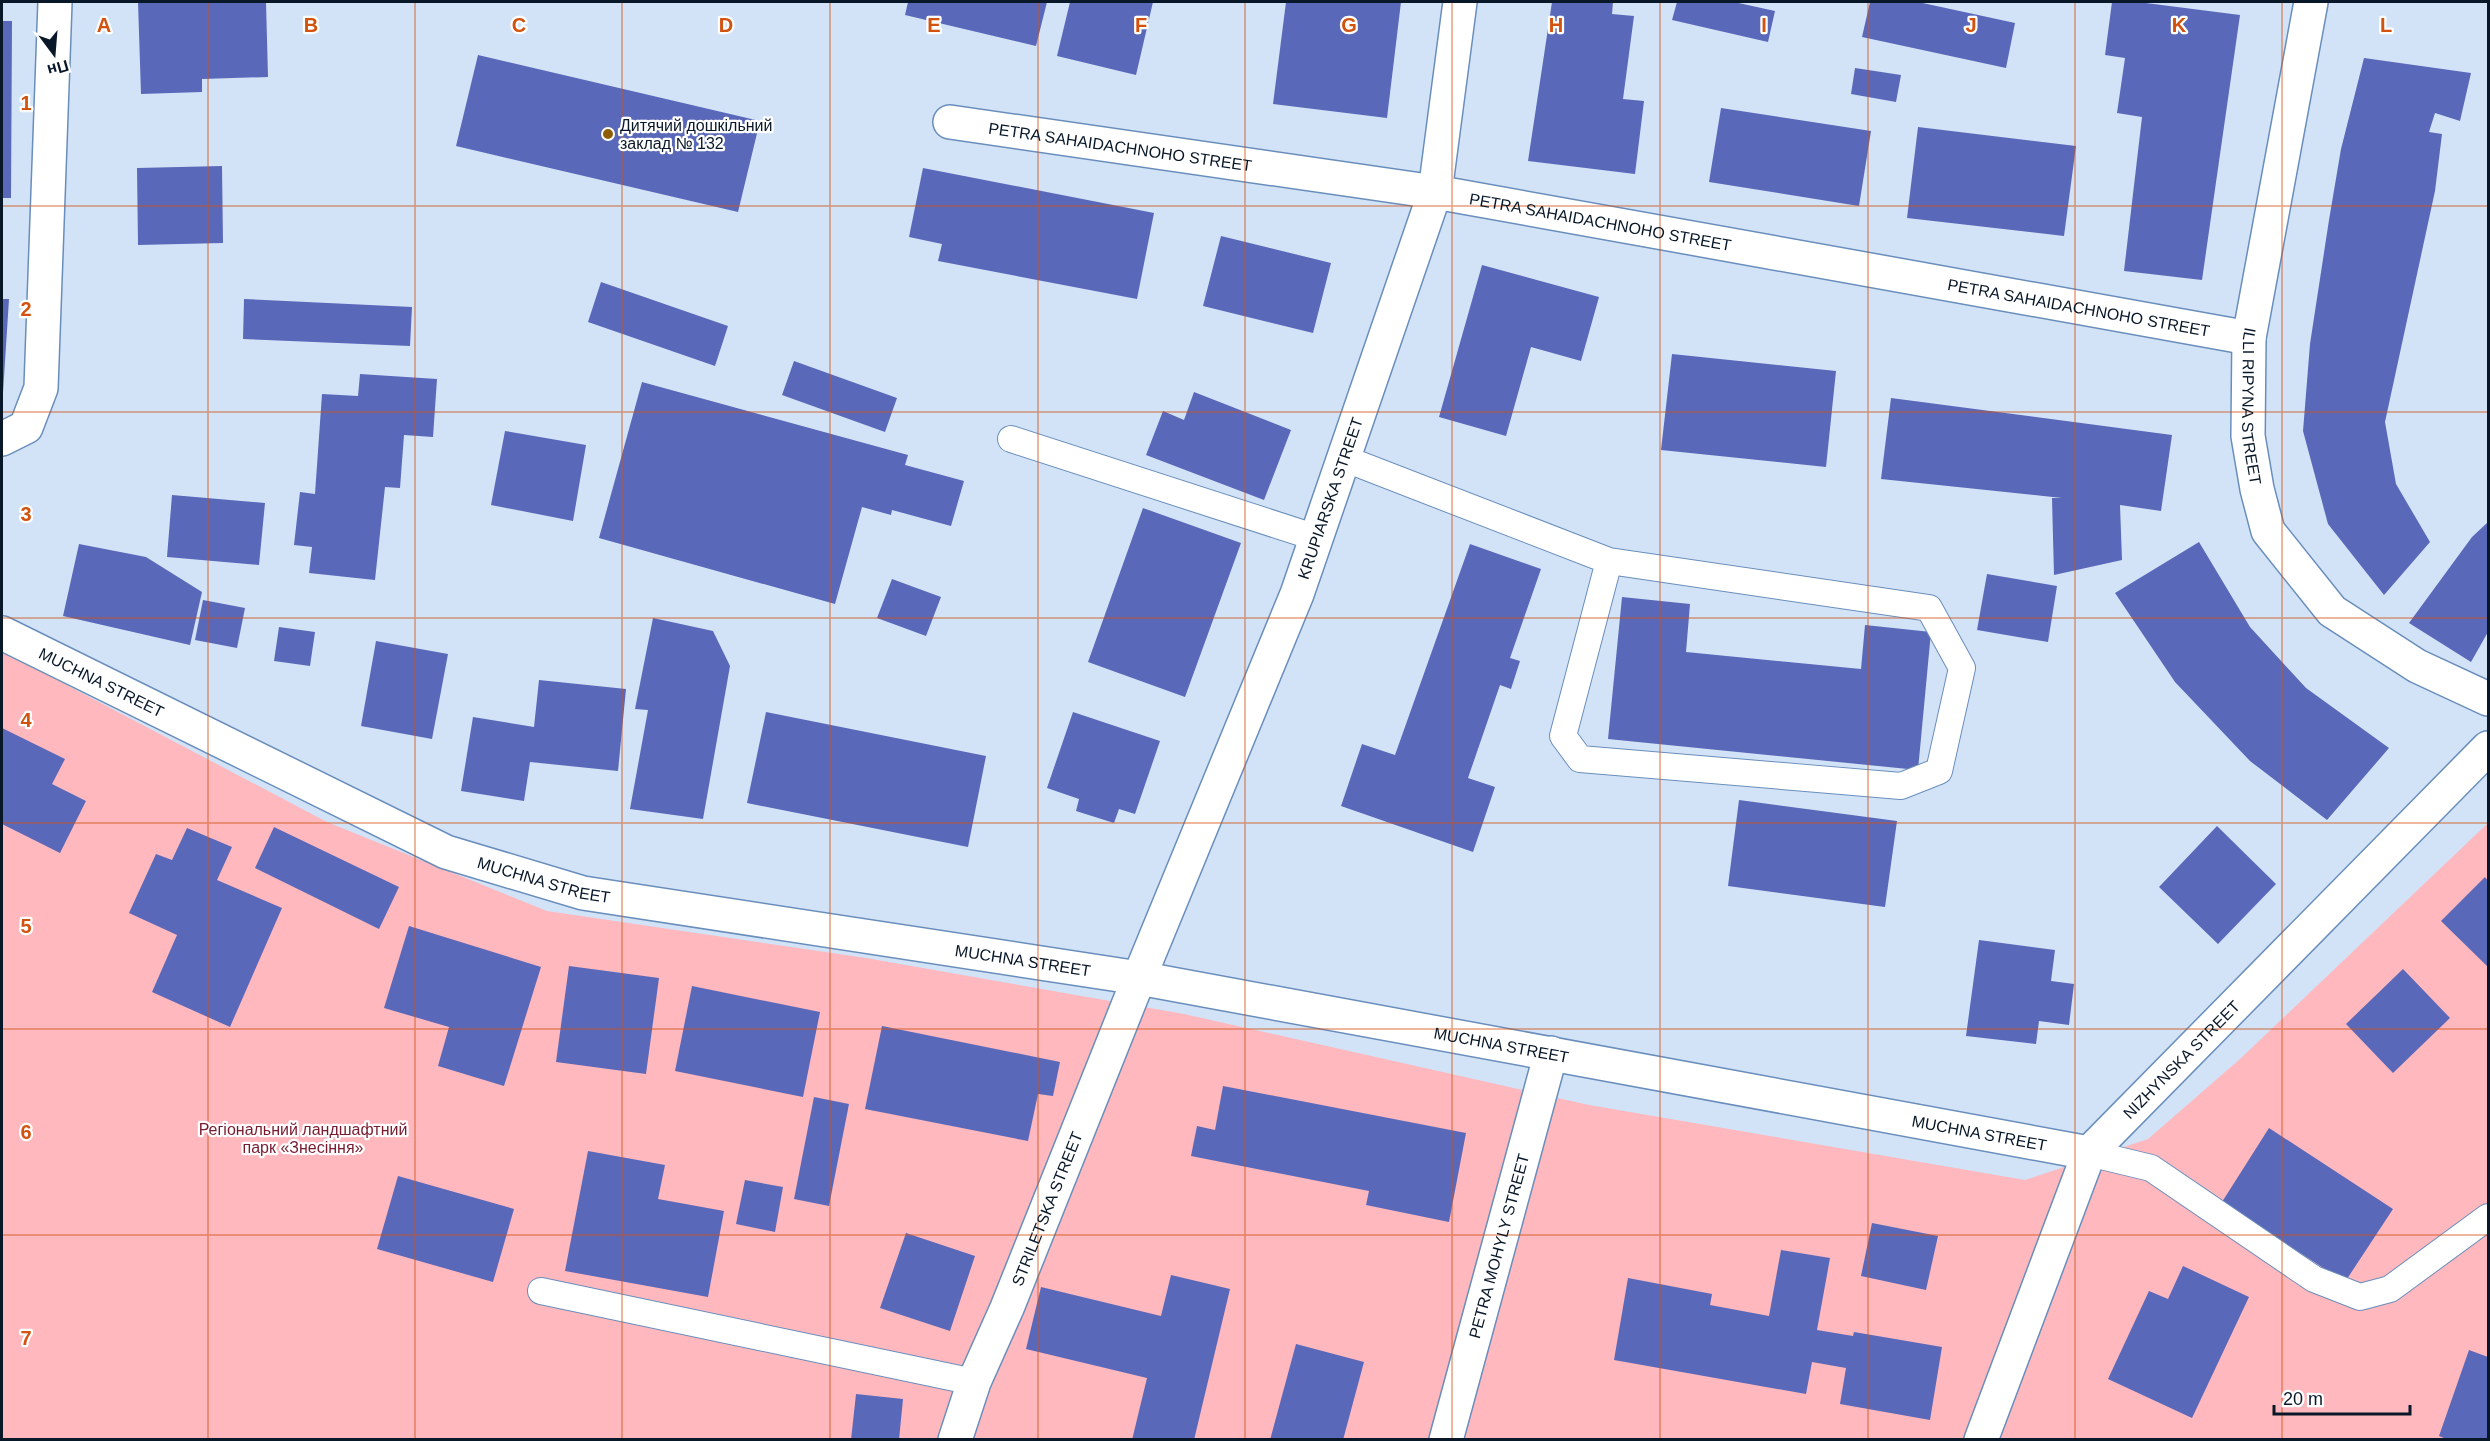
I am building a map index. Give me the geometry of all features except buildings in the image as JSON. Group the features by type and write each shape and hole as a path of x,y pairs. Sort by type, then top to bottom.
{"street":[{"path":"2,439 26,427 41,388 55,2"},
{"name":"KRUPIARSKA STREET","path":"1139,978 1297,594 1435,192 1460,2"},
{"name":"ILLI RIPYNA STREET","path":"2311,2 2248,338 2248,436 2257,489 2268,531 2332,611 2417,666 2488,699"},
{"name":"PETRA SAHAIDACHNOHO STREET","path":"950,122 1435,192 2248,338"},
{"name":"MUCHNA STREET","path":"2,633 446,852 583,893 1139,978 2089,1153"},
{"name":"NIZHYNSKA STREET","path":"1980,1440 2089,1153 2488,748"},
{"name":"STRILETSKA STREET","path":"955,1440 974,1382 1007,1308 1139,978"},
{"name":"PETRA MOHYLY STREET","path":"1446,1440 1551,1053"}],"lane":[{"path":"1011,439 1317,538"},
{"path":"1343,458 1609,561 1929,608 1962,668 1939,771 1901,786 1580,759 1563,736 1609,561"},
{"path":"2089,1153 2151,1168 2314,1279 2360,1297 2390,1289 2488,1217"},
{"path":"541,1291 974,1382"}],"green space":[{"name":"Регіональний ландшафтний парк «Знесіння»","path":"2,651 327,822 547,911 866,958 1184,1014 1589,1105 2025,1180 2148,1139 2240,1059 2488,823 2488,1439 2,1439"}],"place":[{"name":"Дитячий дошкільний заклад № 132","path":"608,134"}]}
